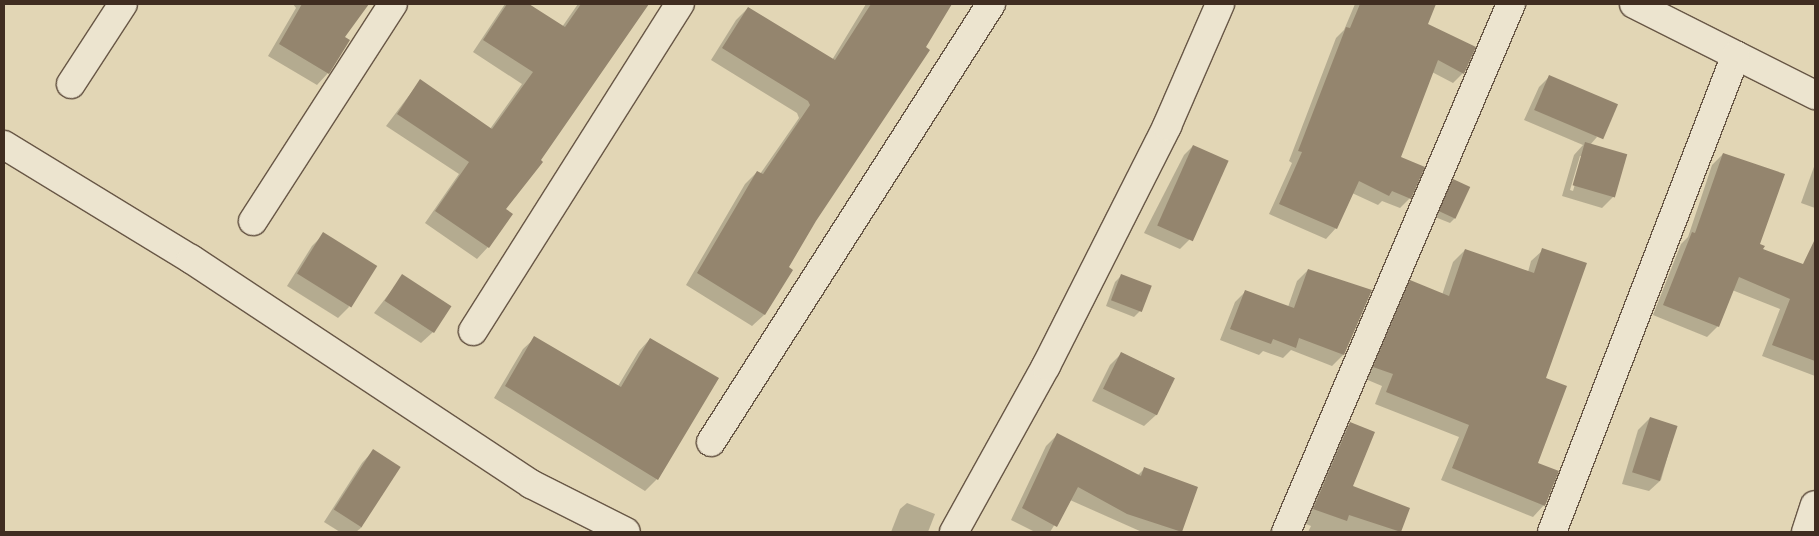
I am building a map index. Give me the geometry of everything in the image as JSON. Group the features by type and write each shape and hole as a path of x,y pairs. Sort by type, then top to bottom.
{"street":[{"path":"71,84 123,4"},
{"path":"253,221 393,4"},
{"path":"473,331 680,4"},
{"path":"711,442 991,4"},
{"path":"954,532 1046,366 1167,126 1220,4"},
{"path":"1286,532 1511,4"},
{"path":"1634,4 1815,95"},
{"path":"1552,532 1736,55"},
{"path":"4,145 191,259 531,484 626,532"},
{"path":"1806,532 1815,505"}],"building":[{"path":"302,4 369,4 345,37 350,40 329,74 279,44"},
{"path":"507,4 529,4 565,27 581,4 649,4 541,160 543,162 506,209 513,214 489,248 435,211 469,162 397,114 420,79 492,129 533,72 483,40"},
{"path":"871,4 952,4 926,47 930,50 816,221 789,267 793,270 765,315 697,273 757,171 763,174 810,105 808,101 722,48 748,7 835,60"},
{"path":"1360,4 1436,4 1428,24 1476,47 1464,74 1438,60 1401,157 1425,167 1411,199 1392,191 1389,196 1359,181 1337,229 1279,204 1302,152 1298,151 1346,27 1350,28"},
{"path":"1549,75 1618,104 1603,139 1534,110"},
{"path":"1585,142 1627,154 1615,197 1573,185"},
{"path":"1193,145 1229,161 1193,241 1157,225"},
{"path":"1723,153 1785,174 1760,244 1765,246 1763,249 1803,264 1815,239 1815,361 1772,345 1790,299 1739,277 1719,327 1663,305 1692,232 1695,233"},
{"path":"1453,179 1470,187 1455,219 1438,211"},
{"path":"323,232 377,266 351,307 297,274"},
{"path":"1542,248 1587,263 1546,378 1567,386 1538,463 1559,471 1545,506 1452,468 1469,425 1386,392 1393,374 1373,367 1410,280 1449,296 1465,249 1534,273"},
{"path":"1308,269 1372,290 1344,355 1299,338 1296,348 1273,339 1271,344 1230,329 1245,290 1294,308"},
{"path":"402,274 451,306 434,333 385,301"},
{"path":"1121,274 1152,286 1142,312 1111,300"},
{"path":"534,336 621,387 650,338 719,378 658,480 505,386"},
{"path":"1121,352 1175,378 1157,415 1103,389"},
{"path":"1650,417 1678,426 1660,481 1632,472"},
{"path":"1350,422 1375,432 1353,486 1410,508 1401,532 1349,515 1347,521 1313,509"},
{"path":"1057,433 1141,476 1144,467 1198,487 1182,532 1127,514 1078,487 1057,527 1022,508"},
{"path":"373,449 401,467 361,527 334,509"}]}
